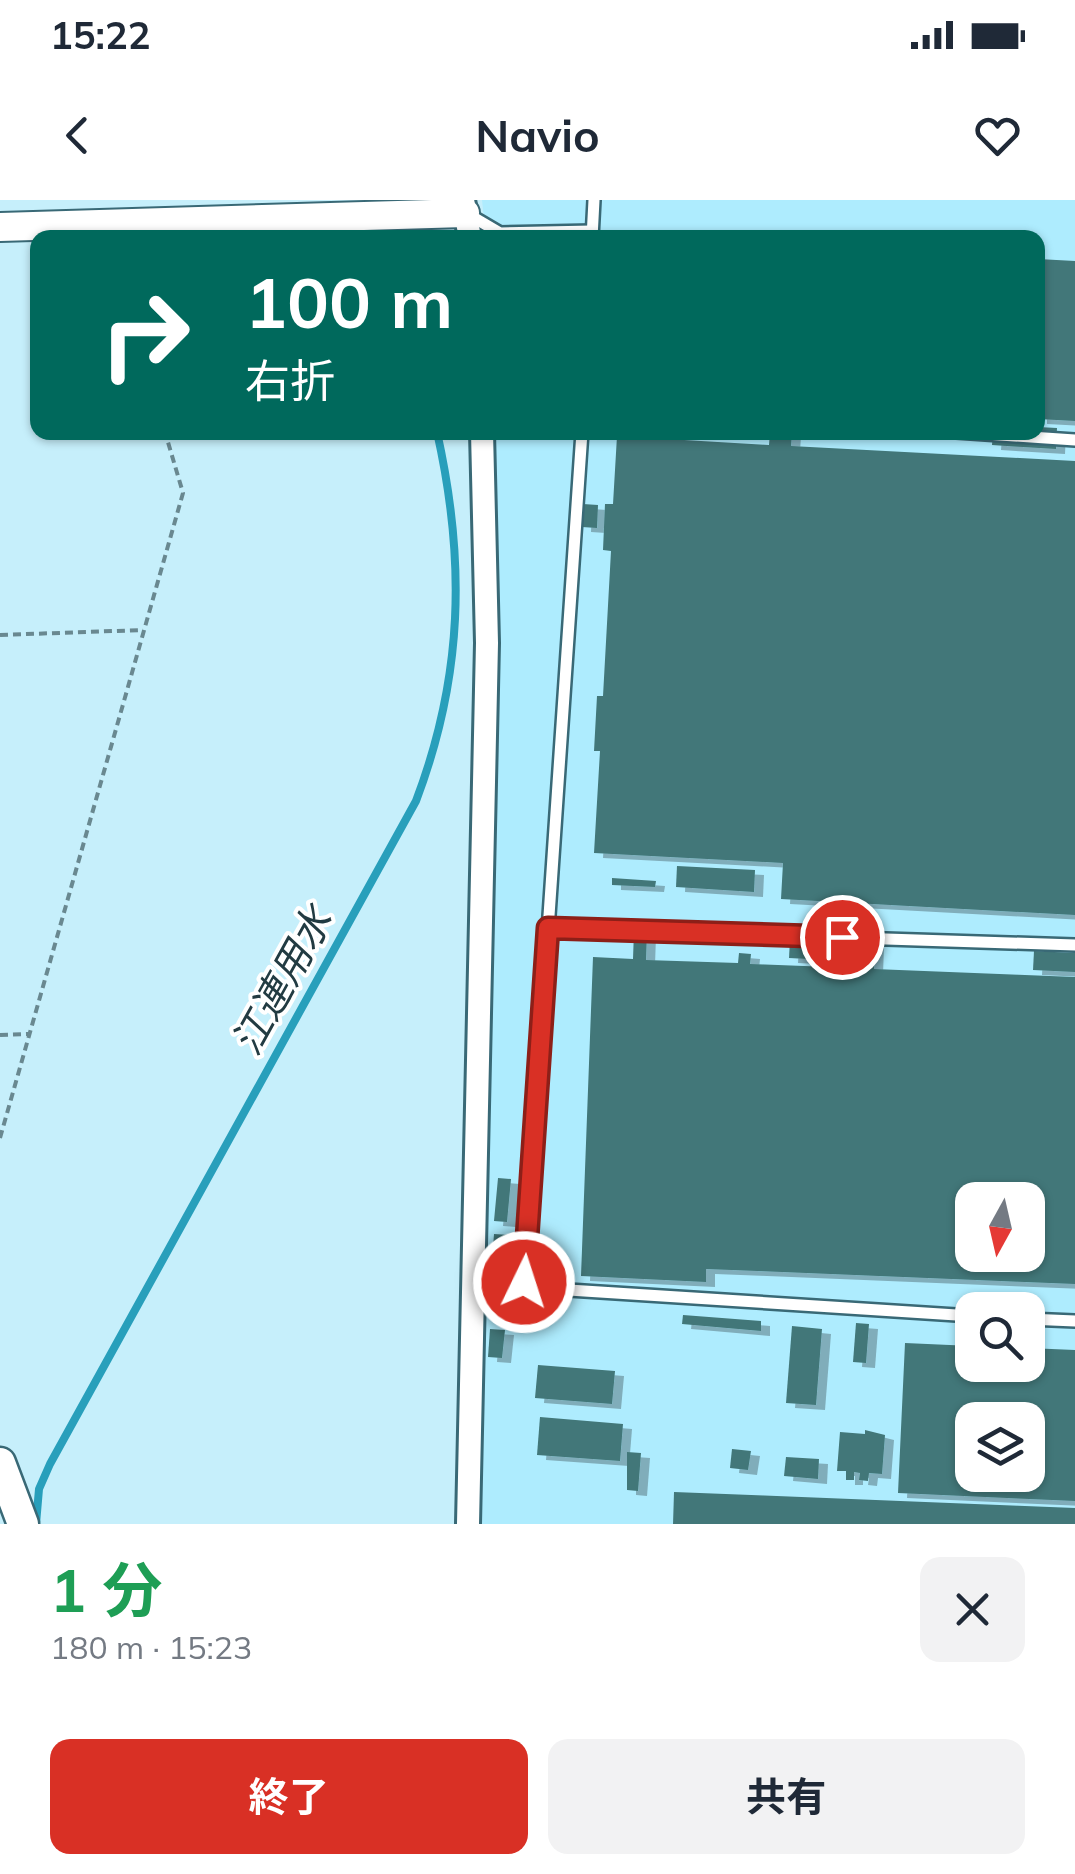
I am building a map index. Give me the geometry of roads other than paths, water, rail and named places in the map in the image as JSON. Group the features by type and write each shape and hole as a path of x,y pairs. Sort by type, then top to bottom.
{"main road":[{"path":"0,1463 23,1524"}],"street":[{"path":"0,228 466,217"},
{"path":"468,1524 487,663 482,440"}],"lane":[{"path":"592,230 594,200"},
{"path":"466,217 494,230"},
{"path":"1045,438 1075,440"},
{"path":"581,440 524,1282 553,1290 955,1315"},
{"path":"548,928 1075,945"},
{"path":"1045,1320 1075,1321"}],"waterway":[{"name":"江連用水","path":"36,1524 39,1489 50,1464 416,801 443,709 455,619 453,527 438,440"}]}
